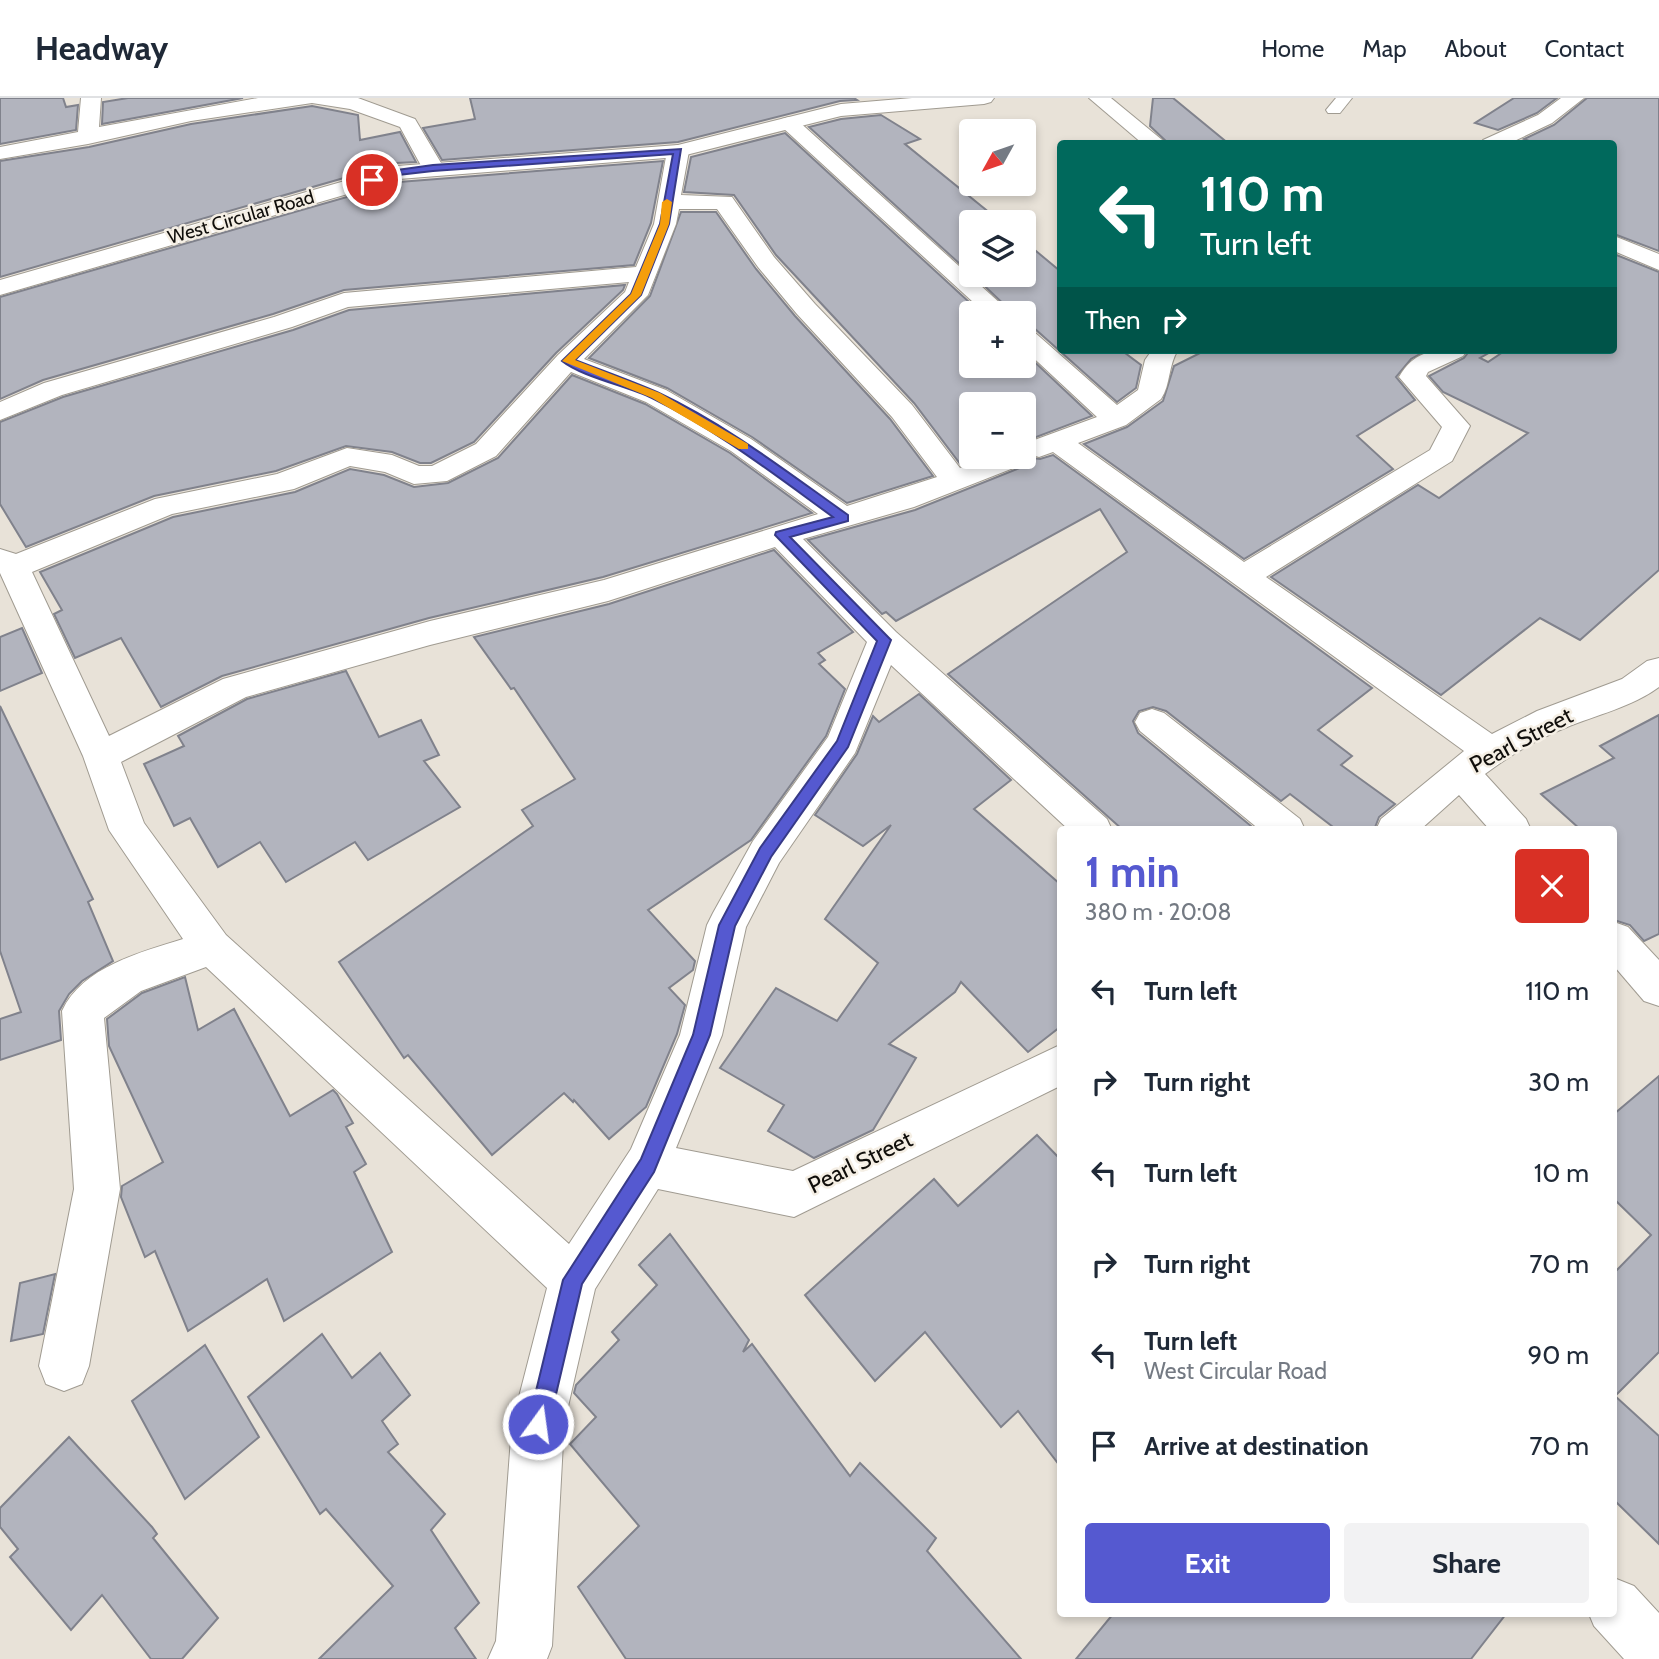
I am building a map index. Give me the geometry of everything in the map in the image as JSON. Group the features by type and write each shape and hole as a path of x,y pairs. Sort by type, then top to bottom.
{"street":[{"path":"88,138 91,98"},
{"path":"0,153 88,138 184,116 307,98"},
{"path":"317,98 354,103 408,123 433,168"},
{"name":"West Circular Road","path":"0,288 397,173 433,168 678,151 841,110 984,98"},
{"path":"1099,98 1152,140"},
{"path":"1498,140 1545,118 1574,98"},
{"path":"789,124 986,301"},
{"path":"573,1280 212,947 128,830 101,756 7,563 165,506 284,482 347,457 392,464 414,475 437,475 486,450 567,361 636,295 664,224 678,151"},
{"path":"667,202 724,202 766,262 806,309 902,411 955,481"},
{"path":"1617,244 1659,262"},
{"path":"0,412 53,389 283,322 344,300 646,273"},
{"path":"1036,347 1116,419"},
{"path":"1036,449 1116,419 1151,393 1158,360 1162,354"},
{"path":"1243,577 1441,455 1456,426 1412,377 1418,367 1446,354"},
{"path":"567,361 656,396 699,420 741,445 844,518"},
{"path":"1056,441 1490,751"},
{"path":"101,756 234,688 430,633 608,590 781,535 844,518 986,469"},
{"path":"781,535 884,640 1090,826"},
{"path":"526,1655 538,1424 573,1280 647,1165 701,1035 727,925 766,852 843,743 884,640"},
{"name":"Pearl Street","path":"1399,826 1461,772 1490,751 1549,720 1651,687"},
{"path":"1152,722 1282,826"},
{"path":"1461,772 1509,826"},
{"path":"1617,942 1659,988"},
{"path":"64,1366 97,1189 83,1011 98,995 121,979 212,947"},
{"name":"Pearl Street","path":"647,1165 794,1194 1057,1066"},
{"path":"1617,1609 1659,1655"}],"building":[{"path":"0,98 63,98 66,107 78,105 76,130 0,144"},
{"path":"128,98 243,98 102,124 103,102"},
{"path":"470,98 857,100 840,101 678,142 442,160 423,128 475,119"},
{"path":"1153,98 1173,98 1224,140 1165,140 1150,126"},
{"path":"1514,98 1557,98 1537,113 1498,130 1475,123"},
{"path":"1587,98 1659,98 1659,251 1617,235 1617,140 1524,139 1554,125"},
{"path":"312,106 358,115 360,140 400,132 416,162 396,163 0,277 0,161 89,147 191,124"},
{"path":"881,115 920,139 905,144 959,188 959,196 969,196 986,210 959,210 959,263 809,127 841,119"},
{"path":"785,133 968,301 959,301 959,378 1036,378 1036,363 1092,416 1036,437 1036,392 959,392 959,462 914,403 776,255 734,195 684,192 691,157"},
{"path":"663,161 651,223 634,265 344,290 273,314 43,380 0,399 0,297 399,182"},
{"path":"681,212 716,212 756,269 795,316 890,419 933,476 847,503 752,437 667,388 589,358 650,296"},
{"path":"1036,251 1057,268 1057,349 1036,330 1036,301 1000,301 986,287 1036,287"},
{"path":"1617,255 1659,272 1659,570 1580,640 1540,618 1441,695 1271,577 1418,485 1439,498 1528,433 1443,392 1429,376 1467,354 1487,354 1480,358 1488,362 1500,354 1617,354"},
{"path":"625,285 623,290 556,353 474,442 431,463 420,463 392,452 346,446 276,471 154,496 26,547 0,504 0,422 63,397 293,330 349,310"},
{"path":"1063,354 1126,354 1141,365 1136,388 1117,402"},
{"path":"1198,354 1420,354 1411,359 1396,377 1415,400 1357,436 1393,469 1244,559 1084,444 1127,427 1163,401 1174,366"},
{"path":"572,375 645,404 730,453 812,513 603,577 429,618 222,676 161,707 121,638 75,658 54,614 62,610 40,572 173,517 295,492 350,469 384,475 414,487 448,483 498,458"},
{"path":"1053,455 1372,688 1318,730 1352,756 1341,765 1395,804 1379,817 1376,826 1332,826 1290,794 1281,801 1166,711 1153,707 1139,711 1133,721 1138,733 1251,826 1119,826 948,674 1127,552 1100,509 896,621 886,612 882,614 808,540 915,510 1017,469 1036,469 1036,458"},
{"path":"774,550 853,632 818,653 825,660 819,664 845,689 826,736 751,840 648,910 695,961 693,970 669,988 685,1005 677,1034 646,1107 609,1139 574,1100 573,1102 564,1093 492,1155 408,1055 404,1058 339,962 533,826 522,810 575,779 514,688 511,689 474,637 609,604"},
{"path":"22,628 42,673 0,691 0,637"},
{"path":"346,671 379,737 421,720 439,755 424,761 460,807 368,860 355,842 286,882 260,842 218,867 190,818 174,826 144,764 184,746 178,736 247,699"},
{"path":"919,694 1011,780 974,809 1057,881 1057,1029 1028,1052 961,982 955,992 889,1044 916,1058 873,1130 814,1158 768,1131 784,1105 720,1068 776,988 837,1021 878,963 825,919 891,825 863,846 815,815 857,754 873,716 879,722"},
{"path":"0,706 93,899 88,902 113,961 82,981 69,994 59,1011 61,1040 0,1060 0,1019 21,1012 0,951"},
{"path":"1659,715 1659,934 1644,941 1630,925 1617,921 1617,826 1577,826 1541,794 1614,758 1600,746"},
{"path":"185,977 198,1030 234,1009 290,1116 333,1090 337,1094 353,1123 346,1127 366,1164 354,1172 392,1252 284,1321 267,1279 188,1331 155,1251 145,1257 121,1197 122,1186 163,1162 109,1046 107,1019 142,993"},
{"path":"1659,1076 1659,1352 1617,1394 1617,1270 1651,1235 1617,1202 1617,1111"},
{"path":"1037,1135 1057,1156 1057,1462 1018,1411 1001,1427 925,1332 875,1381 805,1295 934,1179 958,1206"},
{"path":"670,1234 749,1340 743,1352 752,1344 850,1476 860,1463 936,1538 927,1551 1021,1659 626,1659 578,1587 639,1526 570,1444 596,1417 574,1393 576,1385 619,1340 612,1332 657,1285 639,1265"},
{"path":"55,1274 43,1334 11,1341 20,1283"},
{"path":"322,1334 352,1378 380,1353 410,1395 382,1421 398,1444 388,1452 445,1514 431,1530 479,1603 455,1628 476,1659 319,1659 393,1586 326,1509 320,1514 248,1397"},
{"path":"205,1345 259,1437 185,1499 132,1401"},
{"path":"1617,1398 1659,1436 1659,1544 1617,1503"},
{"path":"69,1437 152,1527 157,1534 153,1538 218,1618 182,1659 151,1659 102,1595 71,1630 10,1557 18,1549 0,1527 0,1508"},
{"path":"1111,1617 1504,1617 1471,1659 1076,1659"}],"slow traffic":[{"path":"667,202 664,224 636,295 567,361 656,396 743,446"}],"route":[{"path":"372,180 433,168 678,151 664,224 636,295 567,361 656,396 699,420 741,445 844,518 781,535 884,640 843,743 766,852 727,925 701,1035 647,1165 573,1280 538,1424"}]}
